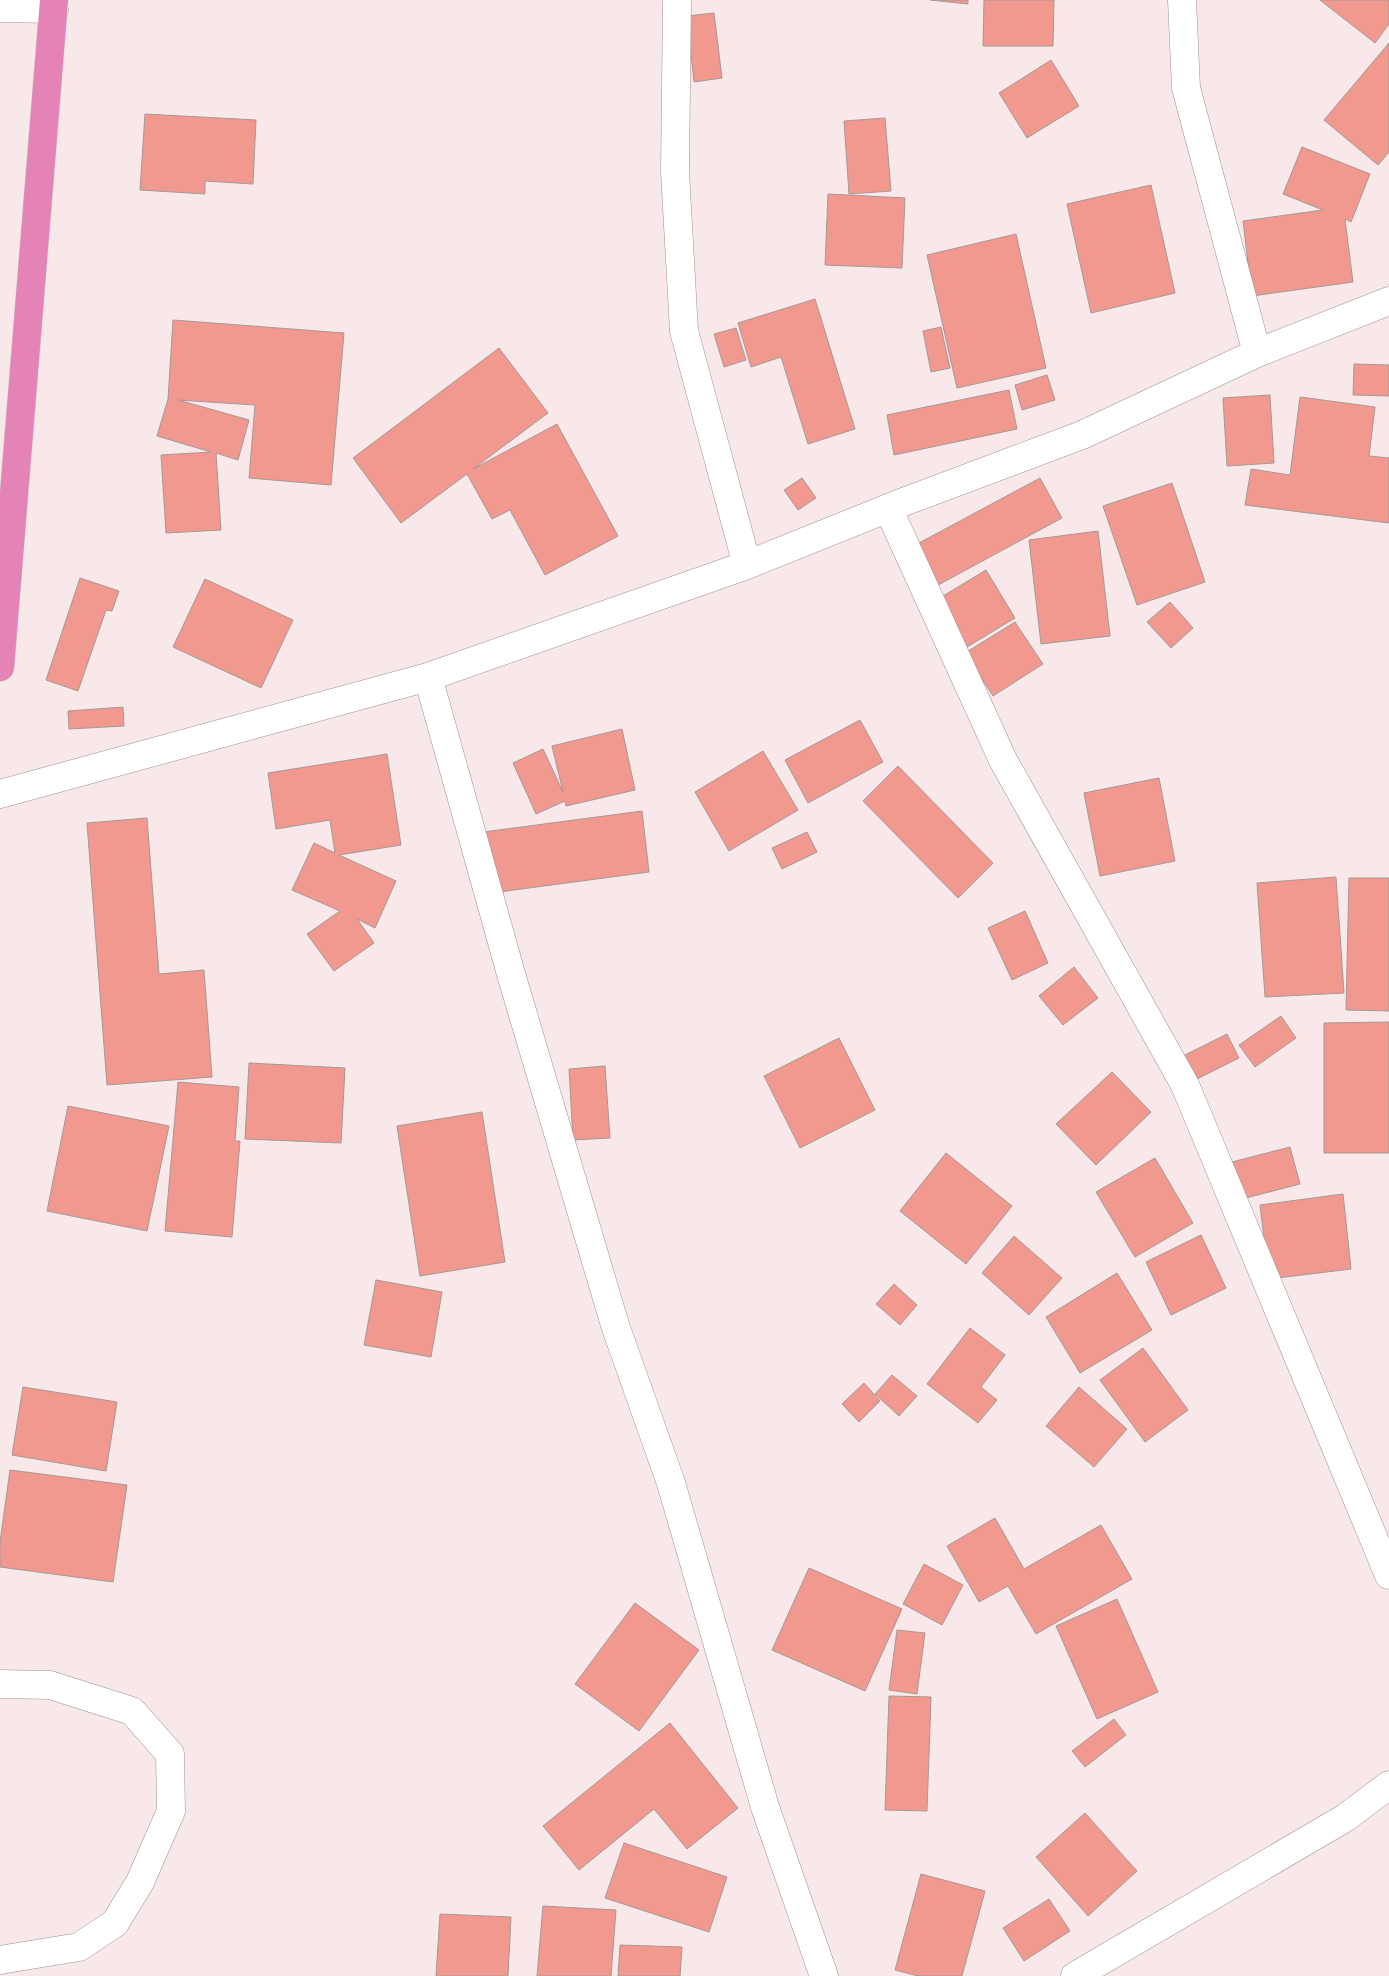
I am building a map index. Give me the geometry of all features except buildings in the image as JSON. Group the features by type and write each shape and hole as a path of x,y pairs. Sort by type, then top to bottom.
{"highway":[{"path":"0,667 54,4"}],"street":[{"path":"677,0 675,172 684,331 747,565"},
{"path":"1182,0 1186,88 1257,353"},
{"path":"0,8 54,4"},
{"path":"0,794 428,677 747,565 888,508 1082,435 1257,353 1389,301"},
{"path":"888,508 1003,760 1185,1085 1389,1574"},
{"path":"428,677 509,964 615,1325 671,1483 765,1807 824,1976"},
{"path":"0,1684 50,1685 132,1711 170,1754 171,1811 140,1882 115,1922 79,1947 0,1960"},
{"path":"1075,1976 1345,1818 1389,1786"}]}
